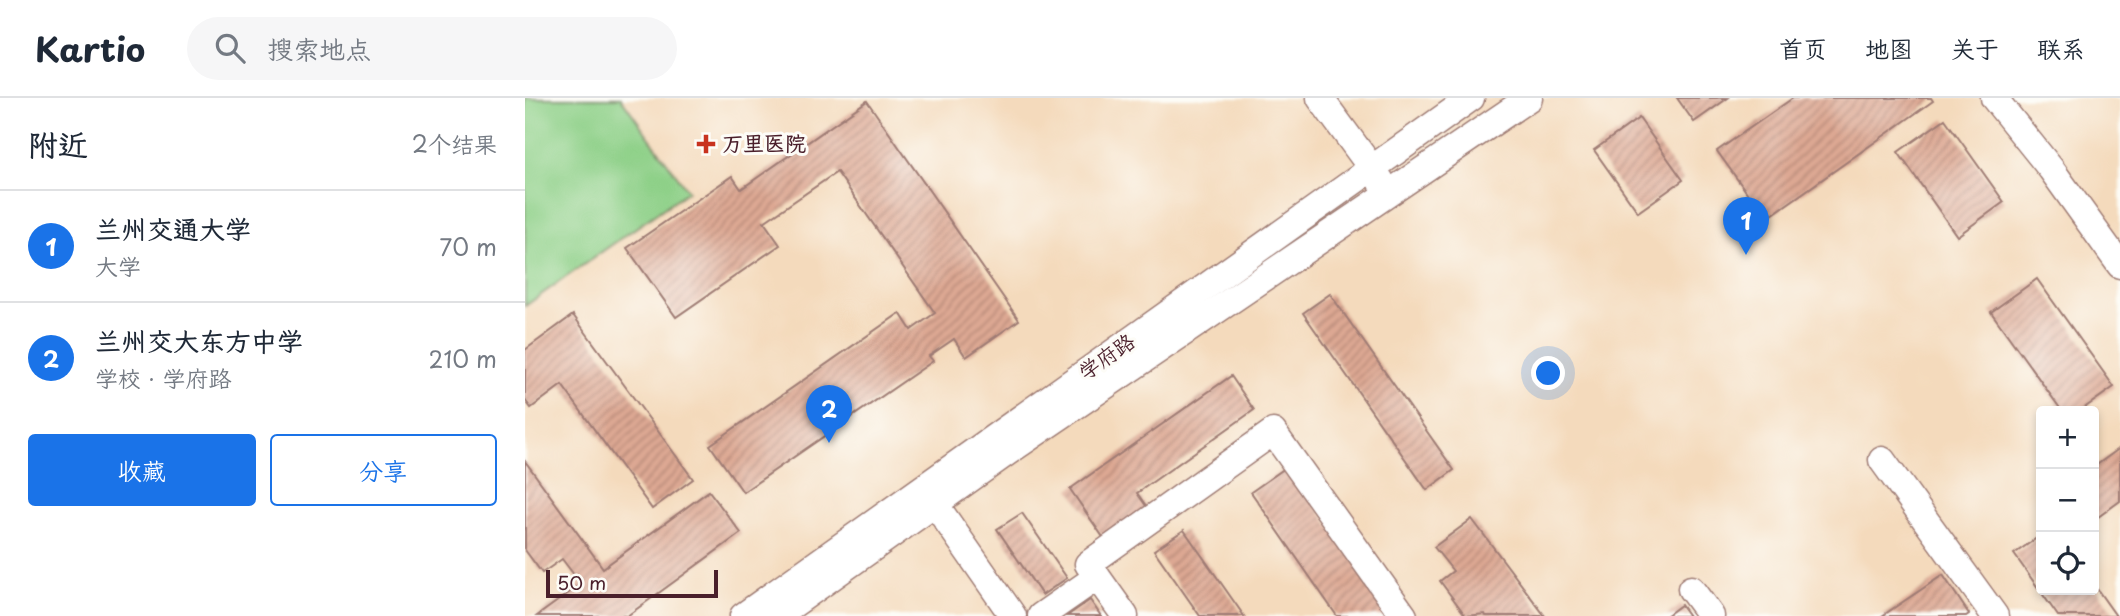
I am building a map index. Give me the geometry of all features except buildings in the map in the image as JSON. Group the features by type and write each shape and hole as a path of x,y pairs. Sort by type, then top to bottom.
{"street":[{"path":"1320,98 1391,193"},
{"name":"学府路","path":"743,616 1471,98"},
{"name":"学府路","path":"777,616 1008,452 1529,98"},
{"path":"1994,98 2051,169 2120,265"},
{"path":"2008,98 2051,169"},
{"path":"1041,616 1092,570 1273,432 1404,616"},
{"path":"1882,460 1995,616"},
{"path":"935,504 1013,616"},
{"path":"1092,570 1125,616"},
{"path":"1691,589 1711,616"}],"green space":[{"path":"525,98 621,98 688,191 525,306"}],"place":[{"name":"万里医院","path":"706,144"},
{"name":"兰州交通大学","path":"1746,255"},
{"name":"兰州交大东方中学","path":"829,443"}]}
